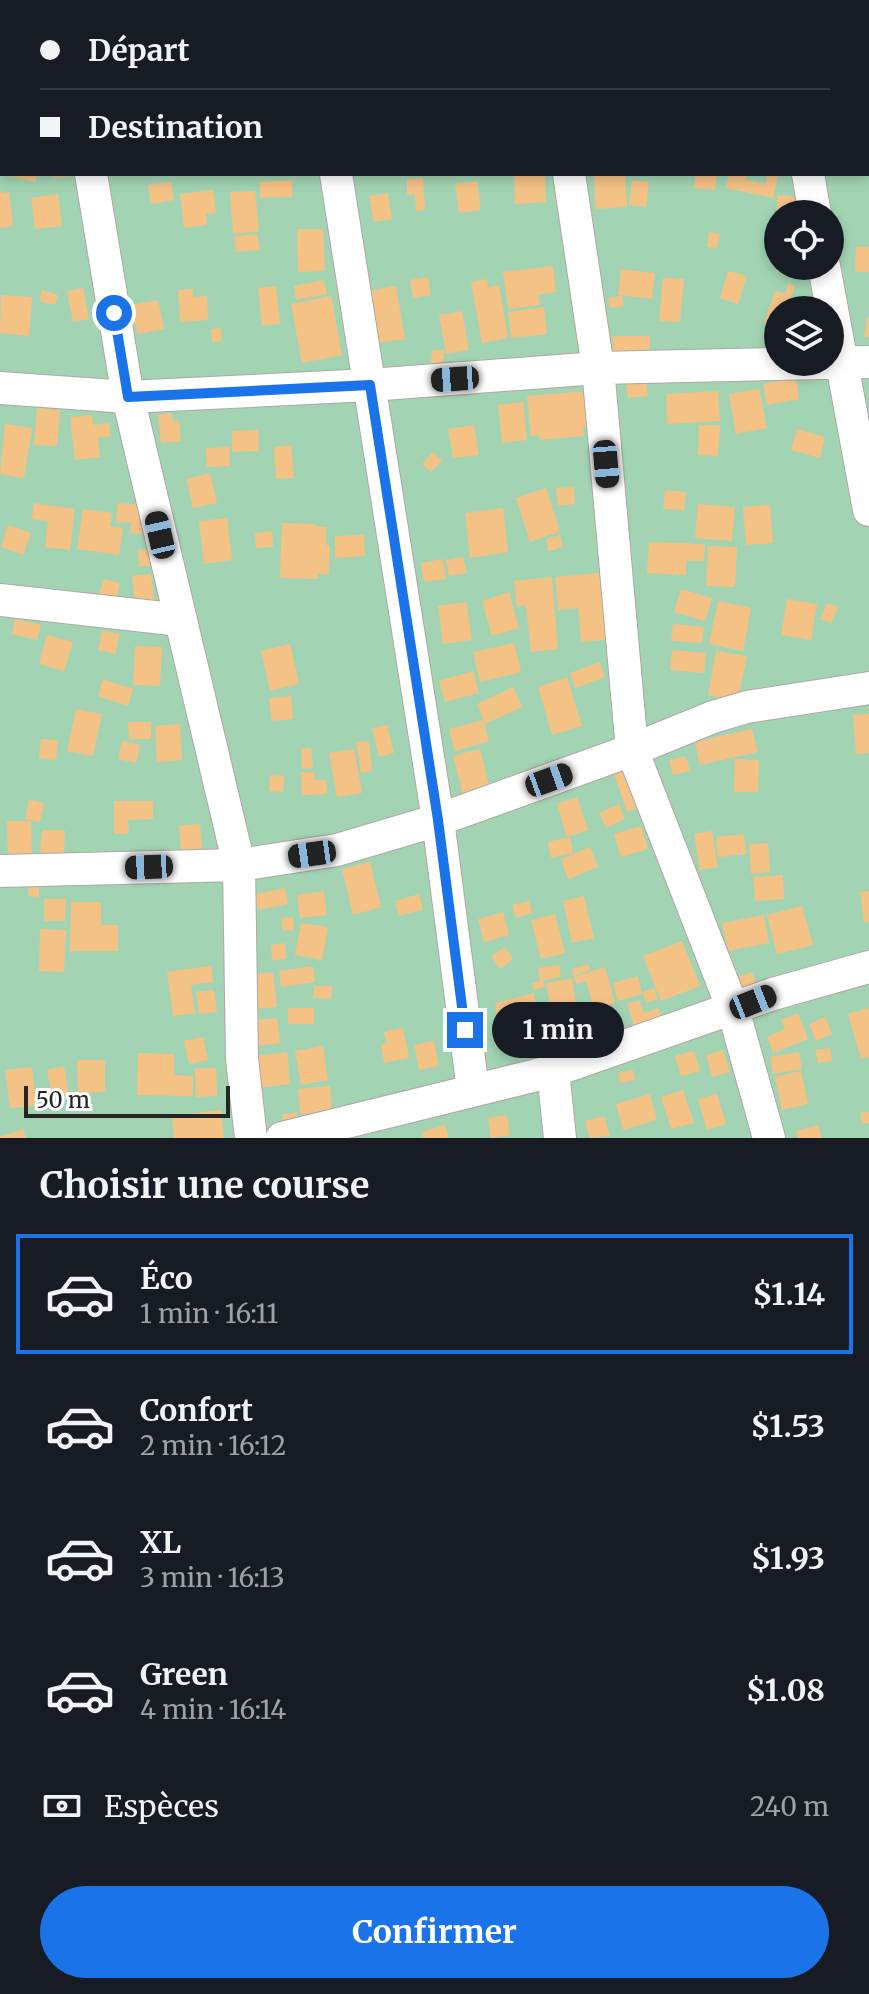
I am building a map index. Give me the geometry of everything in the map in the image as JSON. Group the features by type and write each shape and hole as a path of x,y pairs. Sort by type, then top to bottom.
{"street":[{"path":"91,176 128,397 239,865 242,1059 251,1138"},
{"path":"336,176 438,820 473,1090"},
{"path":"569,176 598,368 632,750 733,1009 769,1138"},
{"path":"808,176 813,200"},
{"path":"828,280 855,363 869,510"},
{"path":"0,388 128,397 370,385 598,368 855,363"},
{"path":"0,600 181,620"},
{"path":"0,871 239,865 337,850 438,820 632,750 713,717 747,707 869,688"},
{"path":"282,1138 553,1071 773,994 869,967"},
{"path":"553,1071 560,1138"}],"green space":[{"path":"0,176 869,176 869,1138 0,1138"}],"building":[{"path":"9,176 36,176 35,182"},
{"path":"514,176 545,176 546,202 515,204"},
{"path":"594,176 625,176 627,207 595,209"},
{"path":"695,176 717,176 715,190 694,188"},
{"path":"729,176 747,176 746,180 765,184 767,176 778,176 773,198 726,188"},
{"path":"423,178 425,210 416,211 415,194 407,195 407,179"},
{"path":"292,180 292,197 260,198 260,182"},
{"path":"632,180 649,182 646,207 629,205"},
{"path":"477,181 481,210 459,213 455,184"},
{"path":"171,182 174,200 151,204 148,185"},
{"path":"213,190 216,213 206,214 207,225 184,228 180,194"},
{"path":"255,191 259,231 233,234 230,192"},
{"path":"9,192 13,226 0,228 0,193"},
{"path":"388,193 392,219 374,222 369,196"},
{"path":"58,194 62,226 35,229 31,198"},
{"path":"777,195 801,197 801,200 777,200"},
{"path":"297,229 323,229 325,271 298,272"},
{"path":"709,232 720,234 717,248 707,247"},
{"path":"257,234 260,250 236,252 234,236"},
{"path":"856,247 869,247 869,272 855,272"},
{"path":"553,266 556,292 538,295 540,305 508,309 503,272"},
{"path":"621,269 655,273 652,299 618,295"},
{"path":"728,271 747,276 738,304 720,298"},
{"path":"428,277 431,295 413,298 410,280"},
{"path":"663,278 684,279 680,322 659,321"},
{"path":"487,279 488,287 499,285 508,338 482,343 471,282"},
{"path":"324,280 327,294 296,300 294,286"},
{"path":"788,283 795,286 792,296 773,296 775,291 785,294"},
{"path":"276,286 280,324 262,326 258,288"},
{"path":"396,286 405,339 378,343 369,291"},
{"path":"83,288 89,319 73,322 67,291"},
{"path":"193,289 193,297 207,296 208,320 180,322 178,290"},
{"path":"42,290 58,295 55,305 39,301"},
{"path":"1,295 32,297 29,336 0,333"},
{"path":"331,296 342,355 302,363 291,304"},
{"path":"622,296 624,306 610,308 608,298"},
{"path":"158,300 164,329 137,334 131,305"},
{"path":"544,307 547,334 511,338 508,312"},
{"path":"462,311 469,350 446,354 439,315"},
{"path":"869,317 869,337 864,336"},
{"path":"221,328 222,341 212,342 211,329"},
{"path":"613,336 650,336 650,356 613,356"},
{"path":"432,350 444,350 443,365 431,365"},
{"path":"796,378 799,399 767,405 763,384"},
{"path":"646,382 648,396 628,398 626,384"},
{"path":"759,389 767,428 736,434 729,394"},
{"path":"588,391 591,426 583,427 584,436 540,440 539,435 531,436 527,396"},
{"path":"718,391 720,421 667,424 666,394"},
{"path":"523,402 527,440 502,443 498,405"},
{"path":"37,408 60,410 57,446 34,445"},
{"path":"172,413 173,421 179,420 181,441 161,443 158,415"},
{"path":"92,415 93,425 109,423 111,436 98,438 100,457 75,460 70,417"},
{"path":"5,424 32,428 24,478 0,474"},
{"path":"474,425 479,455 453,458 448,429"},
{"path":"699,425 720,425 718,456 698,455"},
{"path":"797,429 825,437 820,458 791,450"},
{"path":"258,430 259,451 232,452 232,431"},
{"path":"291,445 294,478 276,479 274,447"},
{"path":"229,447 230,466 207,467 206,448"},
{"path":"433,452 442,461 431,472 422,464"},
{"path":"210,473 217,503 193,508 186,479"},
{"path":"574,487 575,504 558,506 556,488"},
{"path":"546,488 560,531 530,542 516,498"},
{"path":"665,490 686,492 684,510 663,509"},
{"path":"34,503 75,509 70,550 45,547 48,521 32,519"},
{"path":"118,503 144,505 142,534 130,533 131,523 116,522"},
{"path":"698,504 735,507 732,541 695,538"},
{"path":"770,505 773,543 746,545 743,507"},
{"path":"503,508 508,552 470,558 465,513"},
{"path":"83,509 112,513 110,526 123,528 119,555 77,549"},
{"path":"227,518 232,560 204,564 199,521"},
{"path":"282,523 326,527 326,545 330,546 329,574 318,574 318,579 280,578"},
{"path":"8,525 31,533 23,555 1,547"},
{"path":"272,531 273,547 256,548 255,533"},
{"path":"364,535 365,556 335,558 335,536"},
{"path":"560,535 563,547 548,551 546,539"},
{"path":"649,542 705,544 704,561 686,561 686,575 647,573"},
{"path":"708,546 737,547 735,587 706,586"},
{"path":"151,549 152,565 139,567 138,550"},
{"path":"463,557 467,573 449,576 446,560"},
{"path":"443,559 446,579 424,582 421,563"},
{"path":"608,572 615,639 581,642 578,608 558,610 555,577"},
{"path":"151,574 155,607 136,610 132,576"},
{"path":"552,577 558,649 531,652 526,605 517,607 514,581"},
{"path":"104,579 120,583 116,600 99,595"},
{"path":"681,589 712,598 705,621 674,612"},
{"path":"509,592 519,628 492,636 482,601"},
{"path":"787,599 817,604 811,640 781,635"},
{"path":"718,601 751,608 743,651 709,644"},
{"path":"466,602 472,640 443,644 438,606"},
{"path":"827,603 838,607 831,623 820,619"},
{"path":"15,619 41,625 37,640 12,634"},
{"path":"673,624 704,627 702,643 671,641"},
{"path":"102,631 120,634 115,654 98,650"},
{"path":"47,635 73,642 64,671 39,664"},
{"path":"514,643 521,672 480,682 473,652"},
{"path":"290,644 299,684 270,691 261,651"},
{"path":"135,646 162,647 160,686 133,685"},
{"path":"672,650 706,653 704,673 670,670"},
{"path":"716,651 747,656 738,700 708,695"},
{"path":"599,662 605,677 575,688 570,673"},
{"path":"473,671 479,693 445,702 439,681"},
{"path":"567,677 582,726 552,735 538,687"},
{"path":"103,679 133,689 128,706 98,696"},
{"path":"513,687 522,707 485,724 477,704"},
{"path":"291,696 293,719 272,721 269,698"},
{"path":"76,709 102,714 93,756 67,751"},
{"path":"869,714 869,753 856,754 853,715"},
{"path":"483,720 489,741 455,751 449,729"},
{"path":"128,722 151,722 151,739 129,739"},
{"path":"180,724 182,760 157,762 155,726"},
{"path":"387,725 394,753 379,757 372,728"},
{"path":"752,729 758,752 700,765 695,742"},
{"path":"41,739 58,740 56,760 39,758"},
{"path":"122,741 140,745 136,763 118,759"},
{"path":"369,741 372,771 361,773 356,742"},
{"path":"311,748 313,768 302,769 301,749"},
{"path":"354,749 362,793 337,797 329,753"},
{"path":"480,749 491,793 464,799 453,756"},
{"path":"686,756 690,771 673,775 669,760"},
{"path":"735,759 759,760 758,792 734,792"},
{"path":"631,768 643,807 627,812 614,774"},
{"path":"301,772 315,772 315,780 326,780 327,794 302,795"},
{"path":"270,775 284,776 283,792 269,791"},
{"path":"577,797 588,830 567,837 557,804"},
{"path":"29,800 44,803 40,822 25,819"},
{"path":"114,801 153,801 153,819 128,820 129,834 114,834"},
{"path":"619,804 625,819 606,828 599,813"},
{"path":"7,821 31,821 32,856 8,857"},
{"path":"200,824 202,850 181,851 179,826"},
{"path":"641,826 648,849 621,857 614,834"},
{"path":"42,830 65,830 64,856 40,854"},
{"path":"712,831 718,867 700,870 694,834"},
{"path":"744,834 746,854 718,857 716,837"},
{"path":"570,837 573,853 551,858 548,842"},
{"path":"768,843 770,872 751,874 749,844"},
{"path":"590,847 598,867 568,879 561,859"},
{"path":"370,862 381,907 353,915 342,869"},
{"path":"783,875 784,899 755,901 753,877"},
{"path":"29,880 39,881 39,897 28,896"},
{"path":"285,888 288,904 258,910 255,894"},
{"path":"324,891 327,915 300,918 297,895"},
{"path":"869,891 869,922 864,923 860,892"},
{"path":"419,894 423,910 399,916 395,901"},
{"path":"584,896 594,938 572,943 563,901"},
{"path":"44,899 66,899 65,921 44,921"},
{"path":"529,901 532,913 516,918 512,905"},
{"path":"71,902 101,902 101,925 118,925 118,951 70,951"},
{"path":"802,906 813,945 777,954 767,915"},
{"path":"503,912 509,935 484,942 478,919"},
{"path":"555,914 565,953 541,959 531,920"},
{"path":"764,915 769,943 728,951 722,923"},
{"path":"293,917 294,930 283,931 281,918"},
{"path":"301,923 328,927 322,960 295,955"},
{"path":"40,929 66,930 64,972 39,971"},
{"path":"682,941 700,986 661,1001 643,956"},
{"path":"285,943 286,959 272,960 271,945"},
{"path":"505,947 513,959 500,969 491,956"},
{"path":"588,964 590,970 574,976 572,969"},
{"path":"559,965 561,977 543,980 545,987 534,990 532,983 540,981 538,968"},
{"path":"211,966 213,982 191,985 195,1013 173,1016 167,972"},
{"path":"313,966 315,982 281,987 279,971"},
{"path":"605,967 615,1003 594,1010 586,981 576,984 574,977"},
{"path":"273,972 277,1007 255,1009 251,975"},
{"path":"752,972 758,988 736,996 730,979"},
{"path":"638,976 642,994 618,1001 613,983"},
{"path":"572,978 576,1004 551,1009 546,983"},
{"path":"314,986 332,986 331,999 313,998"},
{"path":"654,988 658,999 646,1003 642,992"},
{"path":"214,990 217,1012 199,1014 196,992"},
{"path":"534,993 537,1014 498,1023 495,1003"},
{"path":"639,1000 644,1013 658,1008 664,1023 636,1032 627,1004"},
{"path":"288,1008 314,1008 314,1024 288,1024"},
{"path":"869,1008 869,1057 861,1059 848,1014"},
{"path":"568,1013 574,1036 547,1043 542,1019"},
{"path":"798,1013 808,1039 773,1053 767,1037 785,1029 781,1020"},
{"path":"825,1017 832,1034 816,1041 809,1024"},
{"path":"277,1018 280,1043 256,1046 253,1020"},
{"path":"535,1020 540,1038 524,1043 519,1024"},
{"path":"589,1024 593,1037 582,1041 578,1028"},
{"path":"403,1028 409,1058 384,1063 381,1044 387,1043 384,1032"},
{"path":"203,1037 208,1060 189,1064 184,1041"},
{"path":"434,1041 439,1066 419,1070 414,1045"},
{"path":"576,1043 581,1058 565,1063 560,1047"},
{"path":"323,1046 328,1080 301,1085 295,1051"},
{"path":"830,1048 832,1061 818,1063 815,1050"},
{"path":"723,1050 730,1072 712,1077 706,1055"},
{"path":"694,1051 700,1071 681,1076 675,1056"},
{"path":"287,1052 290,1084 259,1088 255,1056"},
{"path":"799,1052 802,1069 773,1074 770,1057"},
{"path":"138,1053 174,1054 174,1075 193,1076 193,1096 137,1095"},
{"path":"77,1060 105,1060 105,1092 78,1093"},
{"path":"64,1066 69,1094 52,1097 47,1070"},
{"path":"32,1067 36,1106 10,1108 5,1070"},
{"path":"195,1068 216,1068 217,1096 196,1097"},
{"path":"633,1070 635,1080 620,1083 618,1073"},
{"path":"801,1071 808,1104 782,1110 775,1077"},
{"path":"330,1086 332,1112 300,1114 298,1089"},
{"path":"683,1090 694,1123 671,1129 661,1097"},
{"path":"650,1094 657,1120 623,1130 616,1104"},
{"path":"717,1094 726,1124 707,1130 698,1099"},
{"path":"221,1110 224,1138 174,1138 172,1116"},
{"path":"869,1112 869,1123 862,1124 860,1113"},
{"path":"297,1113 298,1124 283,1126 282,1114"},
{"path":"507,1115 510,1135 491,1138 488,1118"},
{"path":"604,1116 610,1136 590,1138 585,1121"},
{"path":"445,1125 449,1138 423,1138 422,1132"},
{"path":"818,1125 822,1138 798,1138 796,1131"},
{"path":"23,1129 26,1138 0,1138 0,1137"}],"route":[{"path":"114,313 128,397 370,385 438,820 465,1030"}]}
